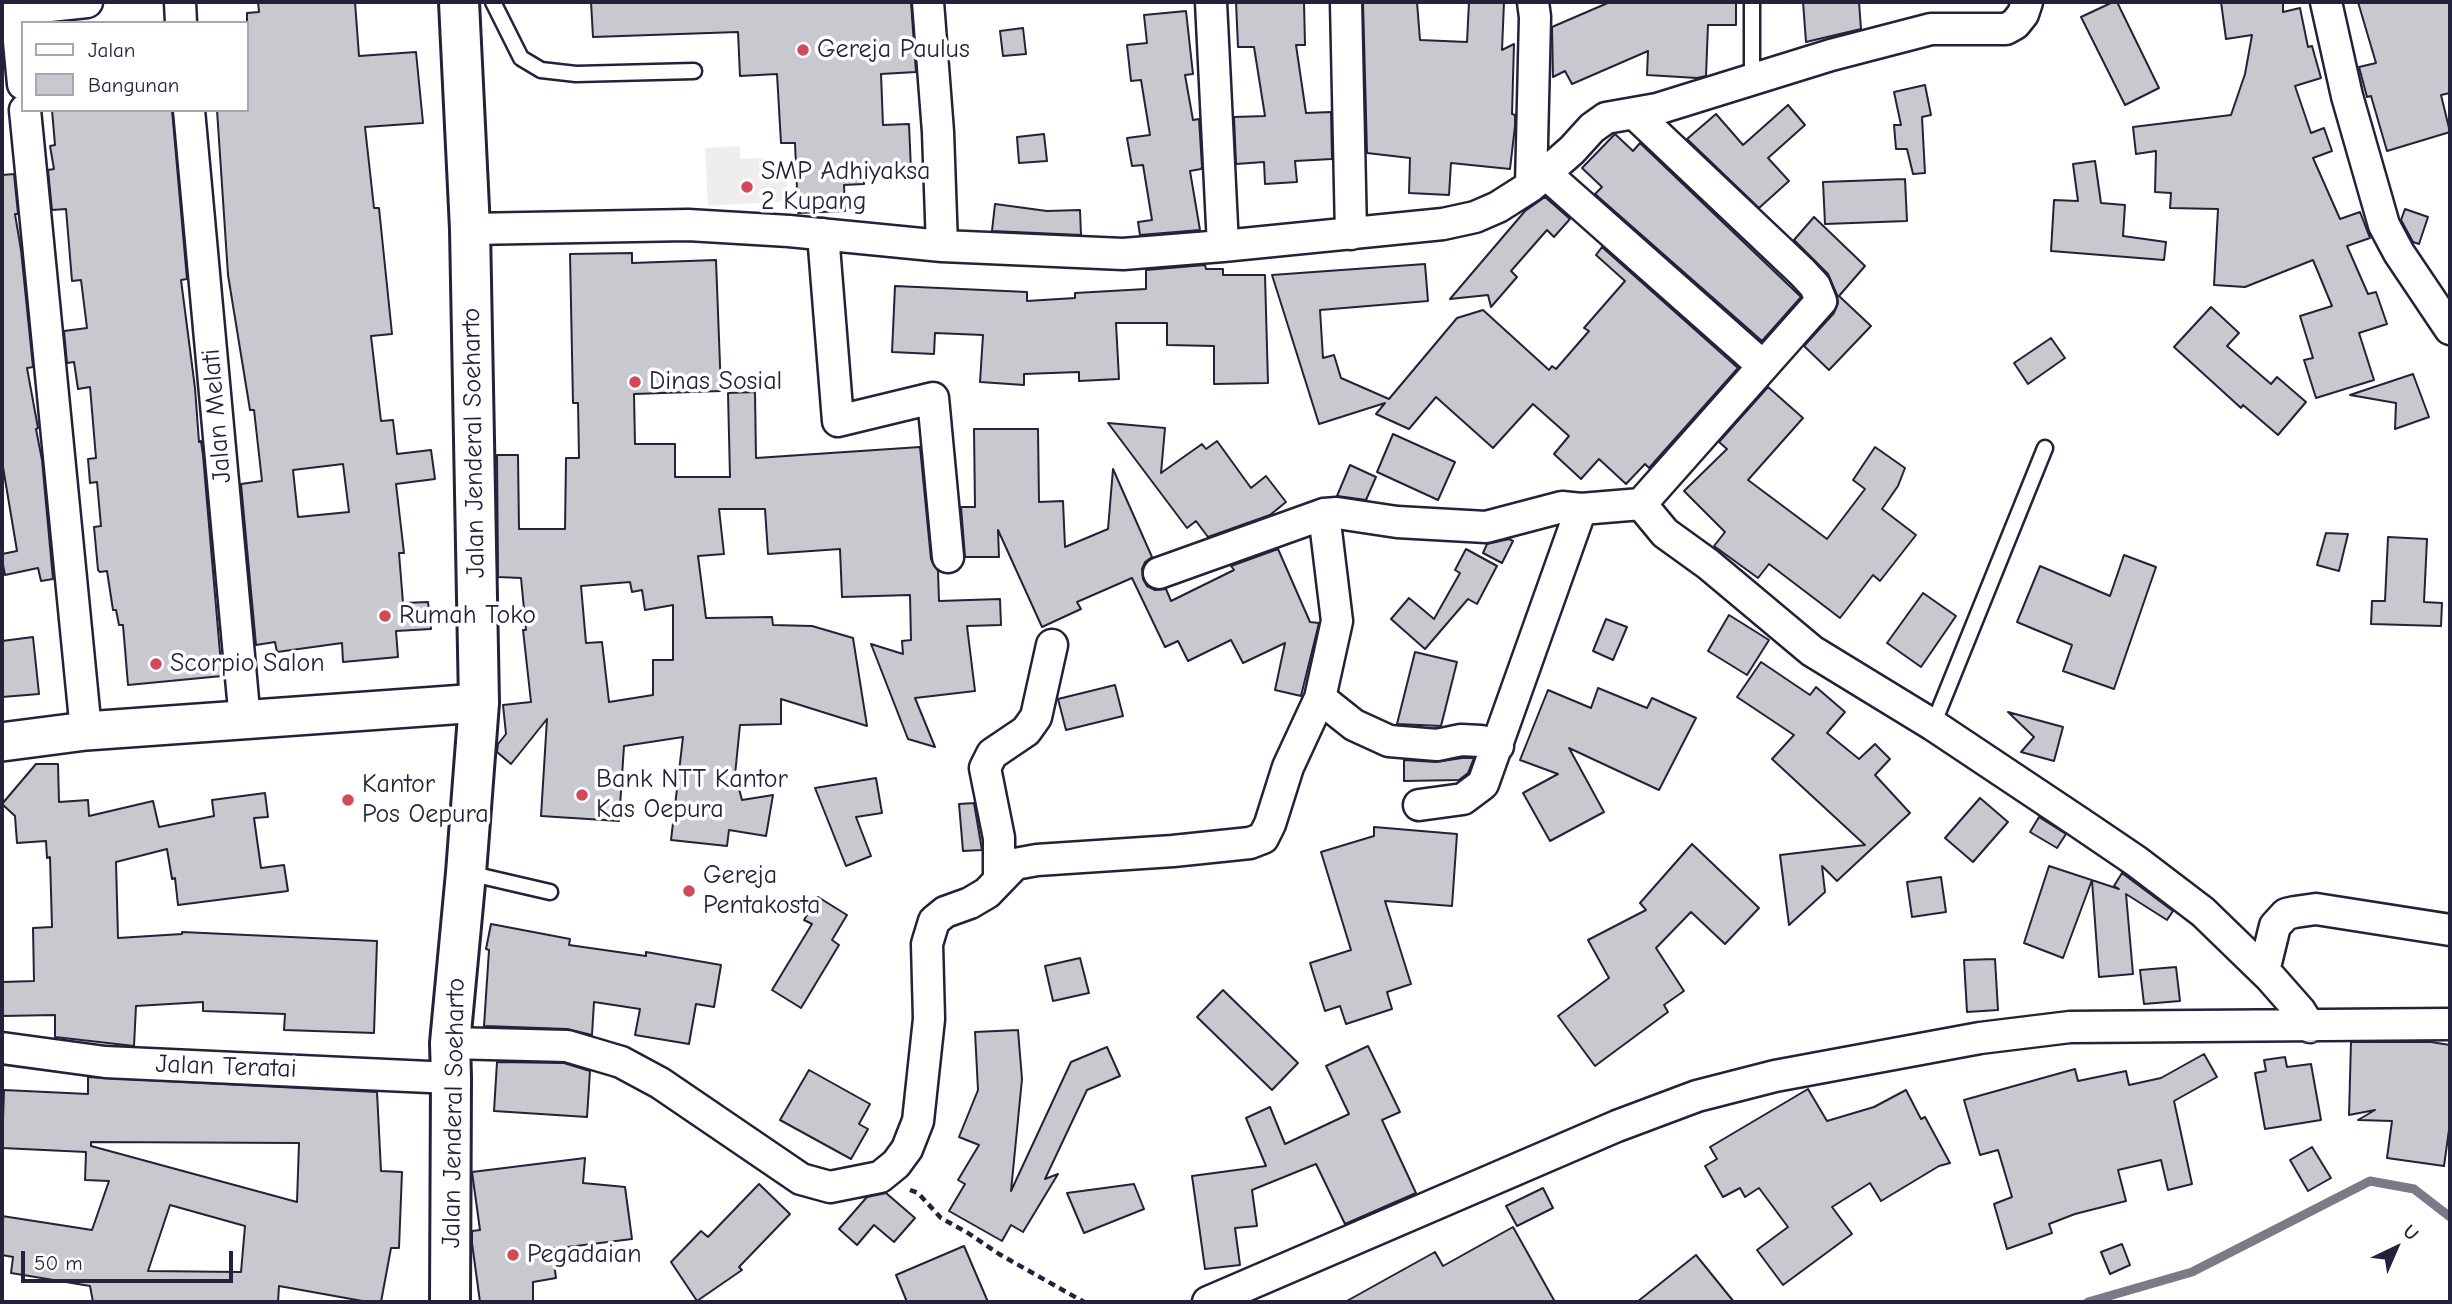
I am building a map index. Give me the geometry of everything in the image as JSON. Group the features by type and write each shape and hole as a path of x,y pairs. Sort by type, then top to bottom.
{"main road":[{"name":"Jalan Jenderal Soeharto","path":"450,1302 450,1060 479,703 470,229 458,2"}],"street":[{"path":"21,73 9,10 87,2"},
{"path":"180,2 181,21"},
{"path":"928,2 938,132 942,246"},
{"path":"1212,2 1223,246"},
{"path":"1346,2 1350,234"},
{"path":"1533,2 1538,180 1763,366"},
{"path":"470,229 688,226 823,234 942,246 1124,254 1443,224 1475,217 1498,207 1538,180 1606,118 1657,109 1752,79 1931,29 2006,29 2015,24 2023,14 2027,2"},
{"path":"2326,2 2347,96 2384,225 2399,253 2450,329"},
{"path":"25,112 86,731"},
{"name":"Jalan Melati","path":"189,112 245,721"},
{"path":"1159,573 1324,514 1337,513 1397,522 1486,527 1562,507 1581,509 1642,504 1821,301 1815,286 1635,114"},
{"path":"823,234 838,421 933,398 948,557"},
{"path":"1642,504 1665,533 1708,564 1812,651 1933,725 2136,861 2203,912 2264,971 2300,1011 2310,1027"},
{"path":"1419,805 1463,799 1483,784 1581,509"},
{"path":"880,1177 896,1164 907,1149 918,1121 929,1019 927,944 934,921 945,912 970,903 987,893 1015,864 1250,843 1263,838 1270,824 1287,767 1320,698 1337,621 1324,514"},
{"path":"999,878 999,838 985,768 992,754 1026,731 1036,717 1052,645"},
{"path":"1320,698 1354,725 1389,741 1437,745 1461,740 1481,741 1498,746"},
{"path":"2,742 86,731 479,703"},
{"path":"2264,971 2275,926 2286,914 2295,912 2316,909 2450,930"},
{"path":"1208,1302 1617,1126 1697,1096 1775,1076 1980,1038 2070,1027 2450,1024"},
{"name":"Jalan Teratai","path":"2,1048 105,1062 450,1060 567,1046 621,1062 660,1083 801,1179 830,1187 880,1177"}],"lane":[{"path":"493,2 521,58 541,70 576,74 694,71"},
{"path":"1752,2 1752,79"},
{"path":"1933,725 2045,448"},
{"path":"466,873 550,892"}],"path":[{"path":"880,1177 918,1193 941,1218 1084,1302"}],"shaded area":[{"name":"SMP Adhiyaksa 2 Kupang","path":"740,146 740,159 769,158 770,172 787,172 788,201 708,206 705,148"}],"building":[{"path":"258,2 355,2 359,56 416,52 423,123 365,127 374,208 379,208 392,334 371,336 381,421 393,420 397,454 431,450 435,479 396,484 404,553 399,553 403,603 428,602 431,629 396,631 398,657 343,662 342,643 277,652 275,642 256,645 241,484 262,481 254,410 250,410 228,275 217,112 248,112 247,13 259,12","holes":["343,464 349,512 298,517 293,470"]},
{"path":"591,2 911,2 916,72 881,74 883,125 909,124 911,170 864,172 864,184 844,185 845,211 798,213 795,143 781,143 777,74 740,76 738,32 593,37"},
{"path":"1236,2 1304,2 1305,45 1296,45 1306,113 1331,112 1332,159 1295,161 1297,182 1265,184 1264,162 1236,164 1234,117 1265,116 1254,47 1238,47"},
{"path":"1363,2 1417,2 1420,40 1467,42 1469,2 1504,2 1502,50 1514,44 1512,114 1515,115 1515,126 1510,169 1451,163 1449,195 1409,193 1410,158 1367,153"},
{"path":"1610,2 1736,2 1736,25 1708,25 1706,76 1697,78 1647,75 1648,51 1572,84 1565,71 1553,77 1552,27"},
{"path":"1803,2 1859,2 1861,29 1806,42"},
{"path":"2117,2 2159,88 2125,105 2081,17"},
{"path":"2221,2 2283,2 2283,12 2300,8 2308,47 2312,46 2321,78 2295,86 2311,133 2324,128 2332,151 2313,158 2340,219 2360,212 2370,238 2347,246 2368,294 2376,292 2387,324 2359,333 2374,380 2316,398 2304,360 2313,358 2300,316 2332,306 2313,260 2245,287 2214,285 2218,209 2170,208 2171,193 2155,192 2156,151 2136,154 2133,127 2231,115 2245,74 2252,35 2226,39"},
{"path":"2358,2 2450,2 2450,93 2441,95 2450,132 2387,151 2371,96 2367,97 2359,67 2376,63"},
{"path":"1186,11 1193,74 1185,75 1193,120 1199,119 1202,167 1190,171 1200,230 1140,235 1138,222 1152,220 1143,165 1132,166 1127,138 1150,135 1141,80 1131,81 1127,45 1147,43 1144,15"},
{"path":"1023,28 1026,54 1003,56 1000,31"},
{"path":"1925,85 1931,115 1922,117 1925,173 1913,174 1907,149 1896,149 1894,125 1901,125 1894,92"},
{"path":"1788,105 1805,125 1768,158 1789,181 1759,208 1687,139 1716,114 1743,145"},
{"path":"52,112 172,112 187,279 181,280 199,442 201,441 203,455 222,676 128,685 123,625 119,625 116,610 113,610 107,571 98,570 94,527 101,526 97,482 90,483 88,459 96,458 90,387 78,389 74,362 67,363 64,331 87,328 81,280 72,281 66,209 52,210 48,170 54,169 50,146 55,145"},
{"path":"1044,134 1047,161 1019,163 1017,137"},
{"path":"1615,134 1633,151 1640,143 1801,297 1762,341 1595,194 1602,187 1582,168"},
{"path":"2095,161 2101,203 2125,205 2123,236 2166,242 2164,260 2051,251 2054,200 2078,201 2073,164"},
{"path":"14,174 18,214 15,214 33,367 27,368 42,460 53,579 41,581 38,568 5,575 2,560 2,554 17,551 2,461 2,175"},
{"path":"1905,179 1907,221 1825,224 1823,182"},
{"path":"1545,197 1570,219 1554,237 1547,230 1511,271 1517,277 1491,307 1488,295 1450,299 1525,211"},
{"path":"995,204 1047,211 1080,210 1081,235 992,231"},
{"path":"2405,209 2428,217 2419,244 2413,242 2401,220"},
{"path":"1814,217 1865,266 1839,296 1871,326 1829,370 1804,346 1834,313 1838,303 1828,274 1794,240"},
{"path":"1602,247 1738,368 1649,468 1645,464 1626,484 1599,459 1581,479 1554,454 1569,436 1533,404 1493,448 1436,397 1409,429 1376,414 1385,403 1319,424 1272,275 1425,264 1428,301 1320,310 1323,358 1334,355 1341,378 1389,399 1457,318 1483,310 1549,370 1552,366 1556,369 1589,331 1584,328 1625,281 1596,255"},
{"path":"632,253 632,263 716,260 721,391 634,394 635,444 675,444 675,477 730,477 728,393 755,392 756,458 920,447 931,559 938,571 939,601 1000,599 1001,625 967,626 975,691 915,698 935,747 908,739 871,644 903,654 902,641 911,640 910,595 842,597 840,549 768,554 765,509 719,509 724,554 698,556 706,618 772,617 773,625 812,626 853,638 867,726 781,699 781,724 740,725 734,785 738,785 742,800 773,795 766,836 729,830 727,846 671,840 683,737 624,746 619,821 541,816 547,719 511,764 497,752 498,744 506,734 503,705 531,702 523,630 526,630 521,578 498,577 497,455 518,455 519,529 565,529 566,458 579,458 578,403 573,403 570,254","holes":["630,582 632,592 642,590 645,610 673,605 673,660 653,660 653,695 609,702 602,642 586,643 581,586"]},
{"path":"1205,265 1206,269 1223,269 1223,275 1265,275 1268,383 1214,384 1214,346 1167,345 1167,323 1116,323 1119,379 1079,381 1079,372 1024,374 1024,385 980,382 983,335 935,333 934,354 892,352 895,286 1027,292 1027,301 1075,298 1075,293 1146,289 1146,270"},
{"path":"2211,307 2239,333 2227,346 2271,384 2277,377 2306,402 2278,435 2243,405 2241,408 2174,347"},
{"path":"2051,338 2065,358 2028,384 2014,363"},
{"path":"2413,374 2429,417 2395,429 2396,403 2350,395"},
{"path":"1768,387 1803,418 1748,480 1827,539 1865,489 1853,480 1875,447 1905,468 1898,486 1882,509 1916,535 1880,581 1873,575 1840,618 1769,564 1758,578 1714,546 1725,532 1684,491 1727,449 1719,442"},
{"path":"1108,423 1165,428 1161,473 1202,444 1206,449 1217,441 1251,488 1266,476 1286,502 1270,515 1208,537 1196,521 1187,528"},
{"path":"974,429 1038,429 1039,502 1063,501 1065,547 1108,529 1113,469 1152,557 1145,562 1142,569 1143,579 1147,586 1155,590 1166,589 1171,601 1234,570 1231,566 1278,549 1310,622 1319,623 1301,696 1275,690 1285,643 1243,663 1231,640 1188,661 1178,641 1165,647 1132,578 1077,602 1081,609 1042,627 998,530 999,557 965,557 961,507 975,507"},
{"path":"1393,434 1455,462 1438,500 1377,472"},
{"path":"1350,465 1376,477 1366,500 1337,496"},
{"path":"2326,533 2348,534 2339,571 2317,565"},
{"path":"2388,537 2427,539 2424,602 2442,603 2441,626 2371,624 2372,601 2385,601"},
{"path":"1509,539 1513,541 1502,563 1483,553 1487,544"},
{"path":"1466,549 1497,566 1477,604 1468,599 1425,649 1391,619 1409,598 1434,619 1460,573 1455,570"},
{"path":"2124,555 2156,567 2114,689 2063,671 2072,645 2017,622 2040,566 2110,596"},
{"path":"1923,593 1956,616 1921,667 1887,643"},
{"path":"1729,615 1769,640 1747,675 1708,651"},
{"path":"1606,619 1627,627 1613,660 1593,651"},
{"path":"33,637 39,694 2,697 2,641"},
{"path":"1415,652 1457,662 1441,726 1397,724"},
{"path":"1761,662 1810,695 1816,687 1845,712 1827,733 1859,759 1875,744 1890,759 1875,775 1910,813 1837,881 1822,866 1825,892 1789,925 1780,855 1865,845 1772,759 1794,735 1737,697"},
{"path":"1115,685 1123,716 1066,730 1058,699"},
{"path":"1598,688 1647,708 1652,698 1696,718 1659,790 1569,748 1604,812 1550,841 1523,793 1558,774 1520,760 1548,690 1591,708"},
{"path":"2008,712 2063,727 2054,761 2021,752 2034,737"},
{"path":"1474,758 1468,773 1459,780 1404,781 1404,760 1436,762"},
{"path":"36,764 58,764 59,802 88,800 89,816 153,801 159,827 214,816 212,800 265,793 268,817 254,818 261,868 284,865 288,891 178,905 175,878 172,879 167,849 116,862 118,938 182,932 377,941 374,1033 284,1030 285,1014 203,1011 203,1002 136,1006 134,1046 55,1037 55,1015 2,1016 2,982 34,981 33,928 52,927 50,857 47,858 46,841 17,843 15,816 2,804"},
{"path":"876,778 882,813 856,817 871,856 846,866 815,788"},
{"path":"1980,798 2008,822 1973,862 1945,838"},
{"path":"974,803 982,850 963,851 959,804"},
{"path":"2039,817 2066,834 2057,848 2030,832"},
{"path":"1374,827 1457,834 1452,906 1385,901 1411,984 1387,992 1392,1009 1346,1024 1340,1006 1325,1011 1310,963 1351,950 1321,852 1374,836"},
{"path":"1692,844 1759,908 1725,944 1691,912 1656,948 1684,991 1664,1005 1668,1012 1595,1066 1558,1016 1609,978 1588,940 1646,910 1640,903"},
{"path":"2049,866 2092,880 2063,958 2024,943"},
{"path":"2122,873 2173,911 2167,920 2126,894 2133,974 2099,977 2092,880 2119,889 2114,886"},
{"path":"1941,877 1946,912 1912,917 1907,882"},
{"path":"818,897 847,915 832,940 839,945 801,1008 772,990 812,924 804,920"},
{"path":"491,924 570,939 569,945 646,956 646,952 721,965 714,1007 696,1004 689,1044 635,1035 640,1009 594,1002 592,1035 567,1029 484,1026 489,950 486,949"},
{"path":"1080,958 1089,993 1053,1001 1045,966"},
{"path":"1995,959 1998,1010 1967,1012 1964,960"},
{"path":"2176,967 2180,1001 2144,1004 2140,970"},
{"path":"1223,990 1298,1063 1272,1090 1197,1017"},
{"path":"1018,1030 1022,1079 1011,1191 1071,1062 1107,1047 1120,1076 1087,1090 1045,1179 1058,1174 1023,1232 1011,1225 1002,1241 949,1211 965,1184 958,1180 979,1145 959,1137 978,1090 975,1032"},
{"path":"2351,1042 2431,1042 2450,1045 2450,1123 2444,1166 2387,1158 2392,1121 2358,1120 2375,1110 2349,1115"},
{"path":"1368,1046 1400,1112 1382,1120 1416,1193 1345,1224 1316,1164 1252,1190 1257,1226 1235,1228 1240,1265 1205,1269 1192,1176 1266,1166 1246,1118 1270,1107 1285,1144 1349,1114 1326,1066"},
{"path":"2204,1054 2217,1077 2174,1101 2192,1184 2168,1190 2161,1160 2118,1170 2126,1201 2075,1214 2049,1224 2052,1233 2007,1249 1994,1204 2012,1197 1998,1150 1980,1155 1964,1100 2075,1069 2078,1081 2126,1071 2129,1085 2161,1078"},
{"path":"2285,1057 2287,1067 2311,1064 2321,1120 2265,1129 2255,1073 2266,1071 2264,1060"},
{"path":"497,1062 564,1063 590,1071 587,1117 494,1111"},
{"path":"809,1070 870,1104 859,1124 868,1129 851,1159 780,1120"},
{"path":"88,1077 377,1092 381,1171 402,1172 399,1248 391,1248 381,1302 279,1286 278,1302 93,1302 90,1286 11,1273 13,1257 2,1255 2,1216 92,1230 109,1181 85,1180 86,1152 2,1148 4,1090 88,1094","holes":["91,1142 299,1143 297,1202 91,1146","170,1205 245,1226 241,1272 148,1271"]},
{"path":"1808,1089 1827,1121 1874,1107 1906,1090 1921,1119 1925,1117 1950,1163 1939,1166 1881,1201 1870,1183 1832,1207 1852,1234 1783,1285 1757,1250 1788,1227 1759,1188 1745,1197 1740,1188 1723,1197 1705,1166 1717,1159 1710,1147"},
{"path":"2312,1147 2331,1178 2308,1191 2290,1160"},
{"path":"585,1158 583,1183 625,1187 632,1239 552,1249 556,1278 533,1282 533,1302 480,1302 472,1231 480,1230 472,1172"},
{"path":"759,1184 790,1214 739,1267 742,1270 697,1301 671,1262 701,1231 708,1237"},
{"path":"1134,1184 1144,1209 1084,1233 1067,1193"},
{"path":"1543,1188 1553,1208 1517,1226 1506,1206"},
{"path":"886,1193 915,1218 894,1242 874,1225 857,1245 839,1229 867,1197"},
{"path":"1513,1227 1555,1302 1345,1302 1435,1252 1443,1266"},
{"path":"2122,1244 2130,1265 2110,1274 2101,1252"},
{"path":"964,1246 988,1302 907,1302 896,1275"},
{"path":"1696,1255 1734,1302 1637,1302"}],"waterway":[{"path":"2088,1302 2192,1272 2370,1181 2414,1189 2450,1217"}],"place":[{"name":"Gereja Paulus","path":"803,50"},
{"name":"SMP Adhiyaksa 2 Kupang","path":"747,187"},
{"name":"Dinas Sosial","path":"635,382"},
{"name":"Rumah Toko","path":"385,616"},
{"name":"Scorpio Salon","path":"156,664"},
{"name":"Bank NTT Kantor Kas Oepura","path":"582,795"},
{"name":"Kantor Pos Oepura","path":"348,800"},
{"name":"Gereja Pentakosta","path":"689,891"},
{"name":"Pegadaian","path":"513,1255"}]}
